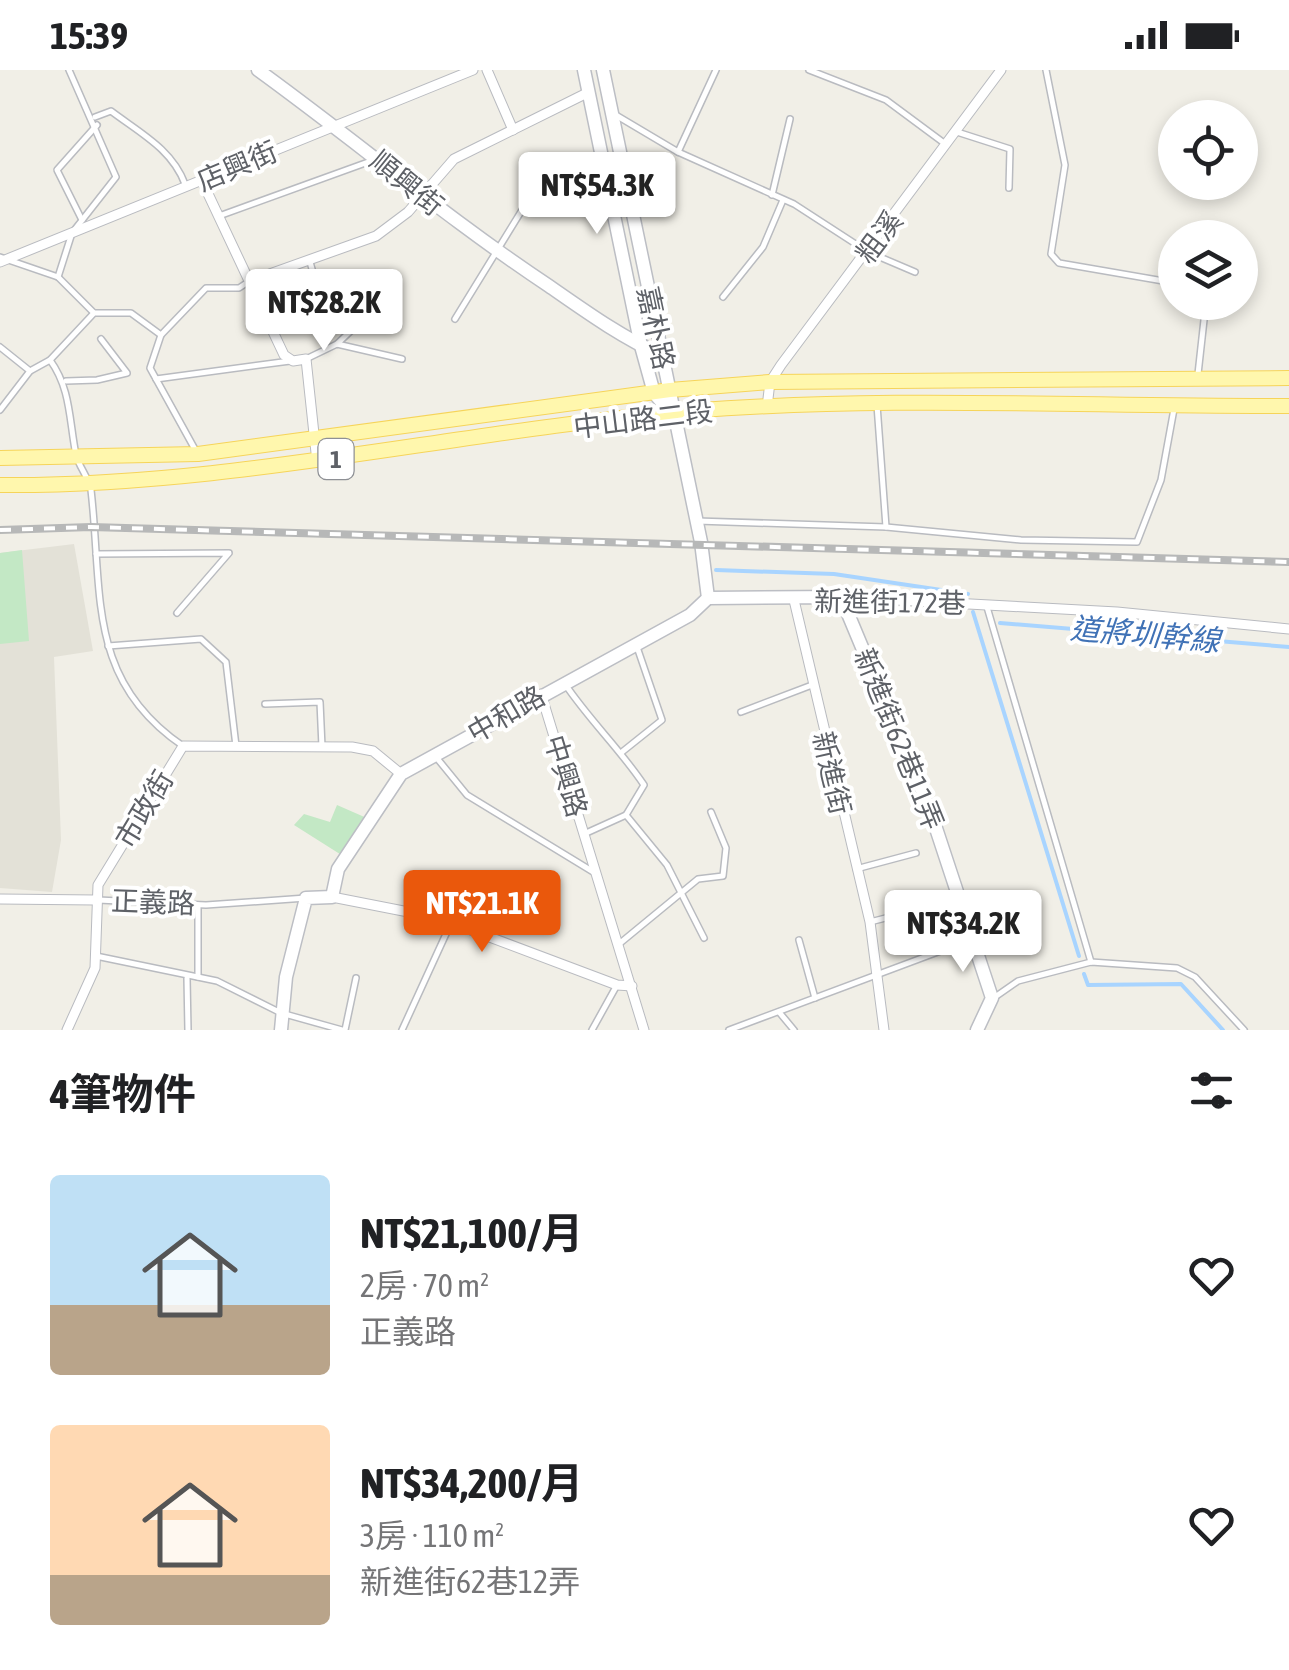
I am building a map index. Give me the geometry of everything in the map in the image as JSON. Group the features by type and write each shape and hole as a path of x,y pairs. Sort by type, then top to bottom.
{"main road":[{"name":"中山路二段","path":"0,458 77,460 198,454 662,392 770,382 1289,378"},
{"path":"1175,406 1176,379"},
{"name":"中山路二段","path":"0,485 91,486 317,462 671,414 767,407 1289,406"}],"street":[{"name":"順興街","path":"258,70 377,158 420,198 641,346 661,354"},
{"name":"店興街","path":"3,259 473,70"},
{"path":"487,70 513,130"},
{"name":"嘉朴路","path":"584,70 641,346 671,414"},
{"name":"嘉朴路","path":"603,70 661,354 662,392"},
{"name":"粗溪","path":"770,382 1001,70"},
{"path":"250,281 376,236 420,198 454,159 589,92"},
{"path":"202,181 284,355 293,361 306,359 317,462"},
{"path":"767,407 770,382"},
{"path":"671,414 708,598 794,600"},
{"name":"新進街172巷","path":"794,600 841,597 986,604 1289,629"},
{"name":"新進街62巷11弄","path":"841,597 930,810 992,998"},
{"name":"中和路","path":"332,897 338,869 401,774 541,694 690,616 708,598"},
{"name":"新進街","path":"794,600 870,922 884,1030"},
{"name":"中興路","path":"541,694 644,1030"},
{"name":"市政街","path":"72,1029 89,987 96,956 98,885 183,746 372,751 401,774"},
{"path":"280,1030 306,898 332,897 451,923 617,986 632,986"},
{"name":"正義路","path":"0,899 95,900"},
{"path":"977,1030 992,998"}],"lane":[{"path":"58,277 72,232 116,177 95,121 71,74 81,70"},
{"path":"678,152 716,70"},
{"path":"809,70 886,100 947,145"},
{"path":"1046,70 1065,165 1051,254 1059,263 1158,280"},
{"path":"82,220 57,170 95,121 111,111 177,162 186,187"},
{"path":"612,113 678,152 783,200 868,252 915,272"},
{"path":"772,196 790,119"},
{"path":"957,132 1010,150 1009,188"},
{"path":"219,216 377,158"},
{"path":"455,319 538,184"},
{"path":"723,298 762,247 783,200"},
{"path":"3,259 58,277 94,313 131,313 160,334"},
{"path":"309,259 322,304"},
{"path":"198,454 150,368 160,334 206,288 238,288 250,281"},
{"path":"306,359 338,344 378,305"},
{"path":"0,410 30,371 50,360 94,313"},
{"path":"1197,379 1204,320"},
{"path":"66,381 97,380 127,372 101,338"},
{"path":"338,344 402,359"},
{"path":"0,347 30,371"},
{"path":"50,360 66,381 77,460 91,486 95,554 116,676 132,702 183,746"},
{"path":"156,379 293,361"},
{"path":"877,404 886,527"},
{"path":"695,521 886,527 1021,540 1136,542 1161,480 1175,406"},
{"path":"95,554 229,553 177,613"},
{"path":"986,604 1091,962"},
{"path":"108,646 200,639 226,662 236,746"},
{"path":"622,752 662,720 636,644"},
{"path":"564,682 596,730 622,752 644,785 626,815 584,834"},
{"path":"741,712 812,685"},
{"path":"265,704 320,702 322,747"},
{"path":"434,755 467,795 597,875"},
{"path":"619,944 698,880 723,876 726,848 711,812"},
{"path":"626,815 668,865 704,938"},
{"path":"856,869 916,854"},
{"name":"正義路","path":"95,900 198,905 306,898"},
{"path":"198,905 198,977"},
{"path":"870,922 928,907"},
{"path":"402,1030 451,923"},
{"path":"730,1030 974,938"},
{"path":"799,940 815,998"},
{"path":"96,956 217,981 282,1013 344,1030 356,978"},
{"path":"992,998 1018,982 1091,962 1186,970 1244,1030"},
{"path":"187,977 188,1030"},
{"path":"592,1030 617,986"},
{"path":"779,1012 794,1030"}],"shaded area":[{"path":"74,544 93,651 54,657 61,840 52,892 0,888 0,553"}],"green space":[{"path":"22,550 29,641 0,644 0,553"},
{"path":"337,805 369,819 343,856 294,825 304,814 330,822"}],"waterway":[{"path":"716,570 834,574 968,594"},
{"path":"973,612 1079,956"},
{"name":"道將圳幹線","path":"1000,623 1289,647"},
{"path":"1084,974 1088,985 1181,984 1223,1030"}],"railway":[{"path":"0,530 91,527 1289,562"}]}
